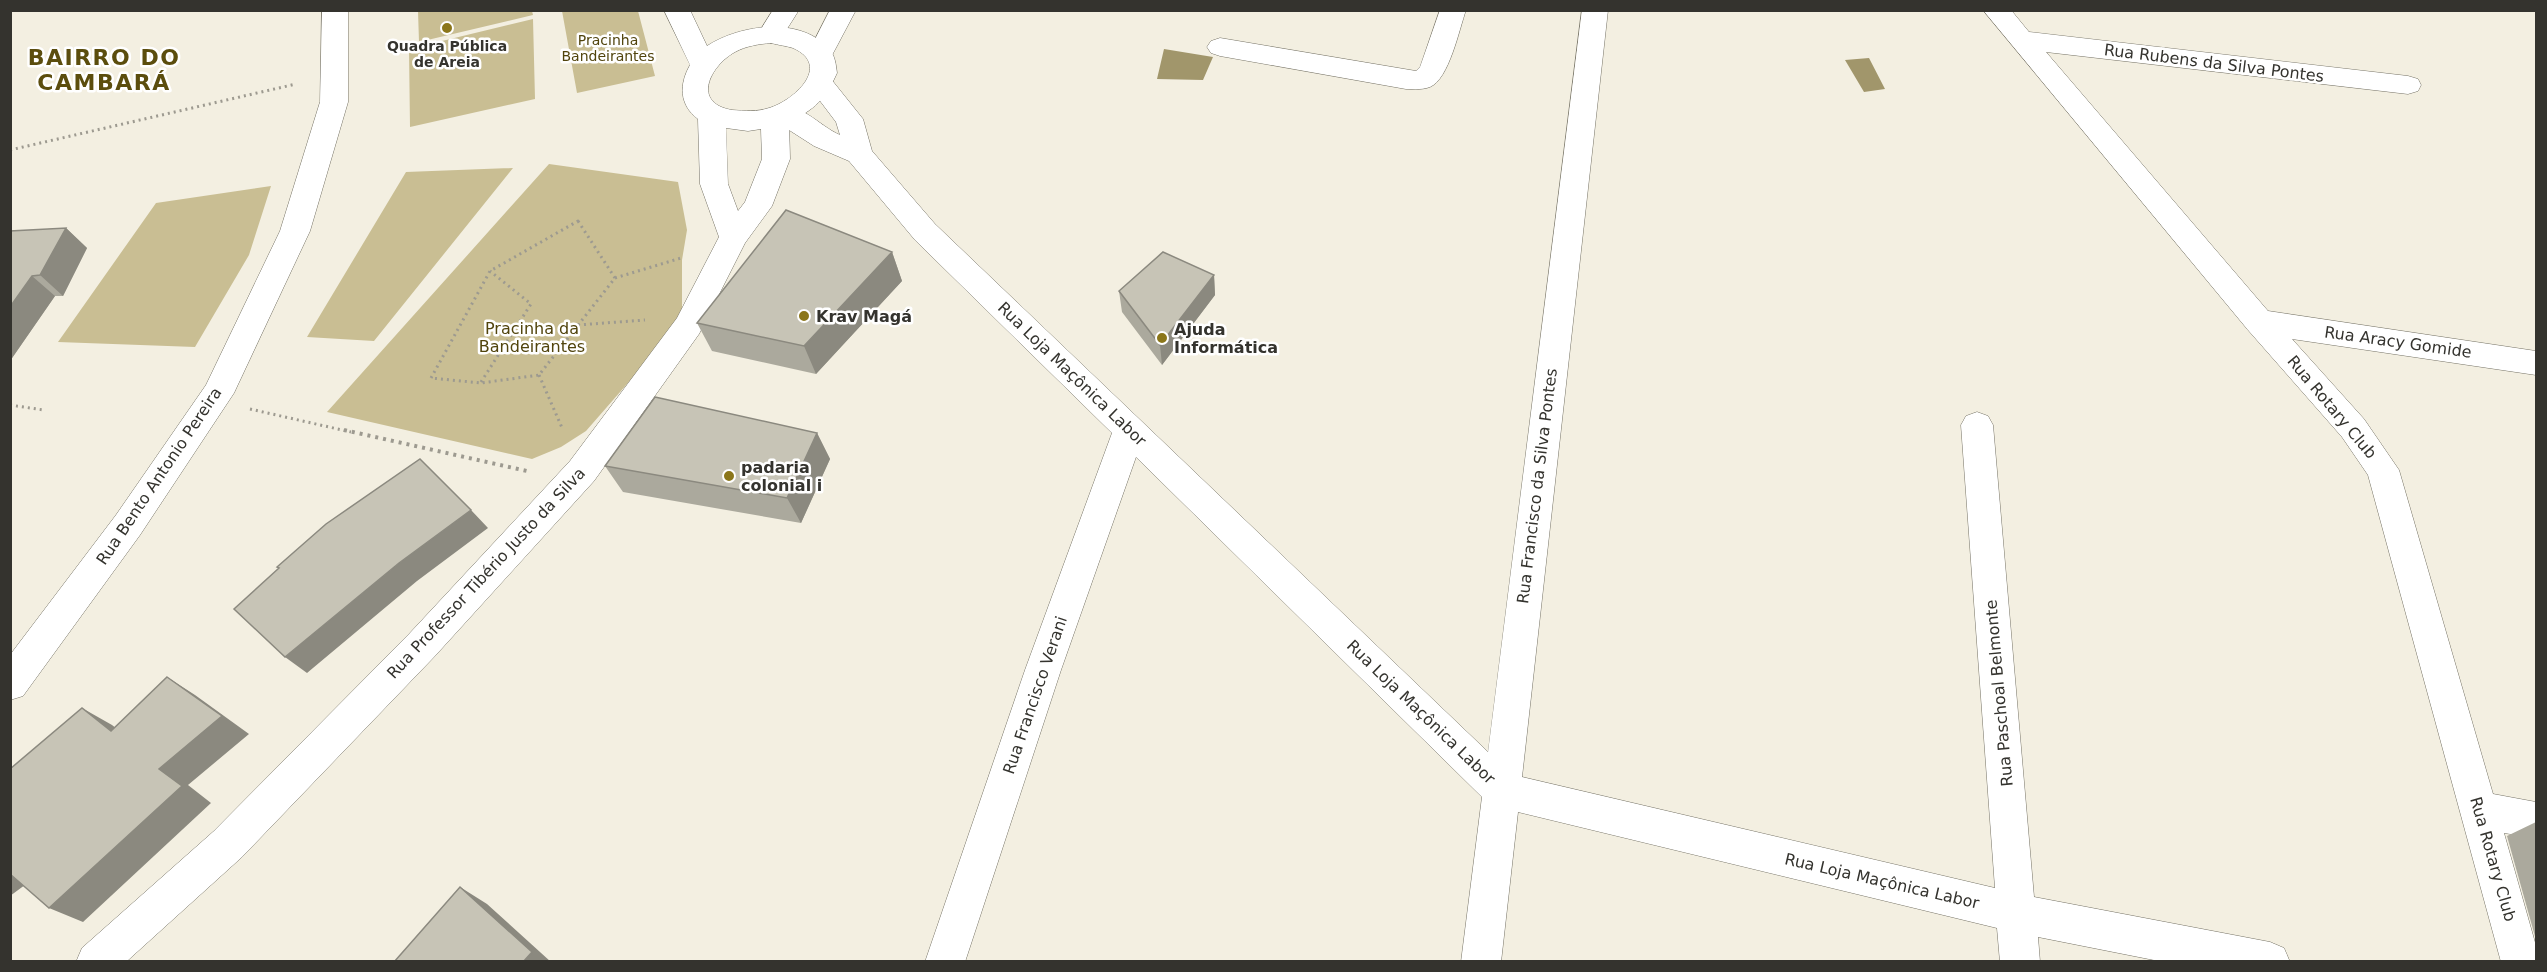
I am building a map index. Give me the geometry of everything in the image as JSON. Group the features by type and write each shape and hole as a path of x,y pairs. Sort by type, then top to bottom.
{"street":[{"name":"Rua Bento Antonio Pereira","path":"10,684 129,525 212,401 295,231 334,102 335,10"},
{"path":"677,10 703,64"},
{"path":"760,27 809,44 820,55 825,69 821,85 813,96 780,116 752,122 730,121 712,114 697,100 694,82 703,64 726,46 786,10"},
{"path":"820,55 843,10"},
{"path":"1220,47 1406,80 1423,80 1432,71 1453,10"},
{"name":"Rua Francisco da Silva Pontes","path":"1481,962 1595,10"},
{"name":"Rua Rotary Club","path":"1996,10 2259,322 2353,428 2383,470 2521,962"},
{"name":"Rua Rubens da Silva Pontes","path":"2020,40 2408,85"},
{"name":"Rua Loja Maçônica Labor","path":"821,85 849,119 859,154 925,231 1501,790 2016,913 2270,962"},
{"path":"712,114 714,184 732,240"},
{"name":"Rua Loja Maçônica Labor","path":"780,116 859,154"},
{"name":"Rua Professor Tibério Justo da Silva","path":"96,962 228,844 422,645 582,471 693,316 732,240 758,206 776,159 780,116"},
{"name":"Rua Aracy Gomide","path":"2259,322 2536,363"},
{"name":"Rua Paschoal Belmonte","path":"1977,425 2020,962"},
{"name":"Rua Francisco Verani","path":"945,962 1043,670 1129,430"},
{"path":"2479,810 2536,820"}],"path":[{"path":"10,150 334,75"},
{"path":"615,278 578,221 490,271 431,378 481,383 540,375 615,278 732,240"},
{"path":"481,383 531,304 490,271"},
{"path":"578,325 693,316"},
{"path":"212,401 535,473"},
{"path":"10,405 44,410"}],"green space":[{"name":"Quadra Pública de Areia","path":"418,11 532,11 533,15 419,42"},
{"name":"Pracinha Bandeirantes","path":"562,11 638,11 655,76 577,93"},
{"path":"533,19 535,99 410,127 409,49"},
{"name":"Pracinha da Bandeirantes","path":"549,164 678,182 687,230 682,260 682,321 586,431 561,447 532,459 327,412"},
{"path":"513,168 374,341 307,337 406,172"},
{"path":"271,186 249,255 195,347 58,342 156,203"}],"shaded area":[{"path":"1164,49 1213,57 1203,80 1157,79"},
{"path":"1869,58 1885,89 1864,92 1845,60"}],"building":[{"path":"786,210 892,252 804,346 697,323"},
{"path":"66,228 40,275 32,276 10,307 10,231"},
{"name":"Ajuda Informática","path":"1163,252 1214,275 1160,345 1119,291"},
{"path":"655,397 817,433 787,498 605,466"},
{"path":"420,459 471,510 399,563 285,657 234,609 326,524"},
{"path":"167,677 222,716 159,769 182,786 49,908 10,874 10,769 82,708 111,731"},
{"path":"460,887 532,952 523,962 394,962"}],"place":[{"name":"Quadra Pública de Areia","path":"447,28"},
{"name":"Krav Magá","path":"804,316"},
{"name":"Ajuda Informática","path":"1162,338"},
{"name":"padaria colonial i","path":"729,476"}],"district":[{"name":"BAIRRO DO CAMBARÁ","path":"104,70"}]}
